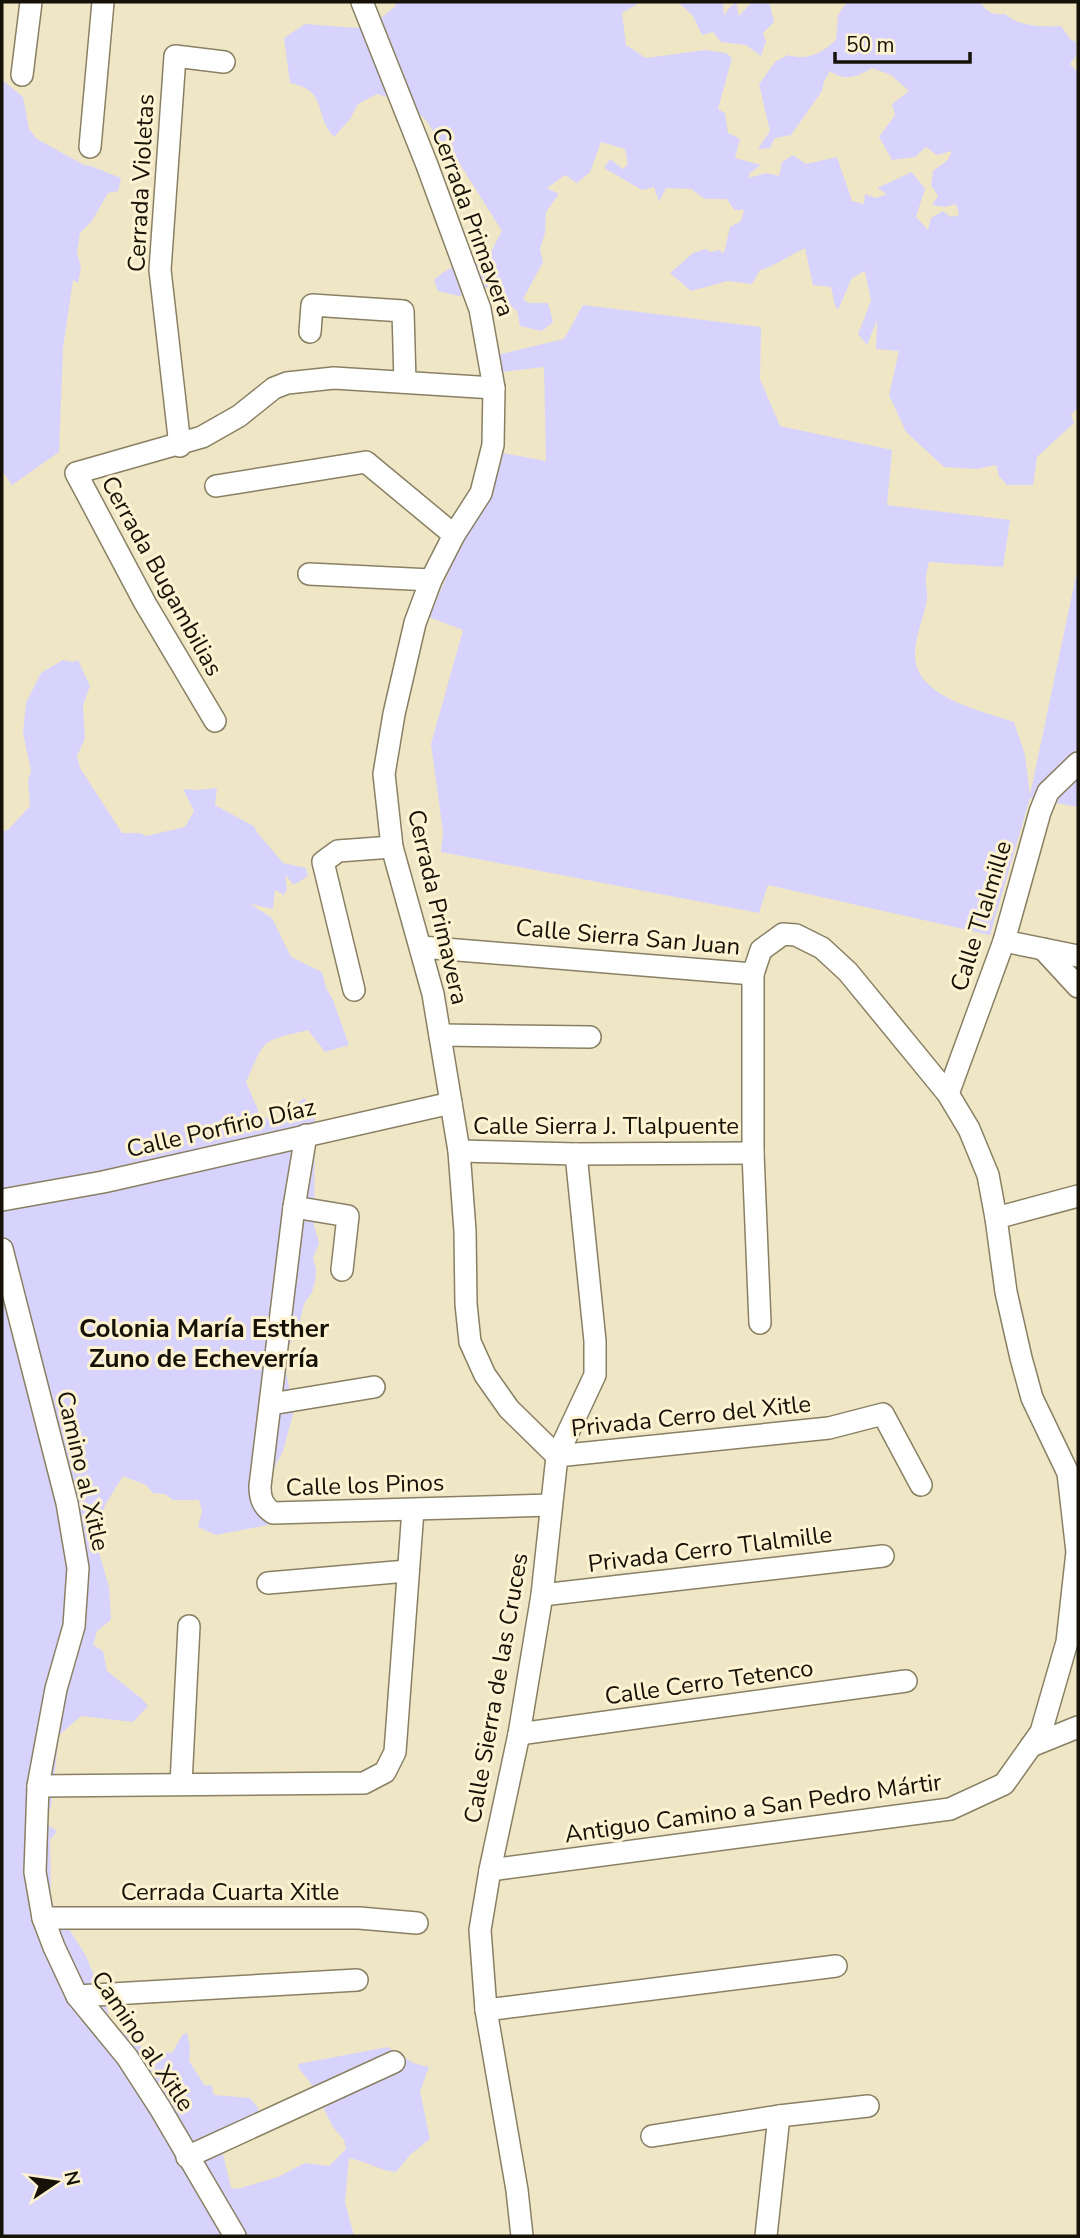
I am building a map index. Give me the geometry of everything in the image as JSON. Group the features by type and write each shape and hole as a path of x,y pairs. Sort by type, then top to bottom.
{"street":[{"path":"22,75 31,2"},
{"path":"90,147 103,2"},
{"name":"Cerrada Primavera","path":"362,2 427,165 480,309 494,388 493,445 481,493 454,535 431,580 415,623 394,714 384,774 392,847 433,994 459,1151 470,1342 485,1375 509,1409 558,1456"},
{"name":"Cerrada Violetas","path":"180,446 160,270 175,56 224,62"},
{"path":"310,332 312,305 403,311 405,382"},
{"name":"Cerrada Bugambilias","path":"215,721 145,603 76,473 124,458 180,446 214,432 274,388 287,383 334,378 494,388"},
{"path":"216,486 366,463 454,535"},
{"path":"309,574 431,580"},
{"name":"Calle Tlalmille","path":"948,1094 1004,941 1040,812 1048,792 1078,763"},
{"path":"354,990 323,862 338,851 392,847"},
{"name":"Calle Sierra San Juan","path":"421,947 753,974 761,950 783,934 796,935 822,948 848,972 948,1094"},
{"path":"1004,941 1078,956"},
{"path":"1042,949 1078,987"},
{"path":"753,974 753,1153 760,1322"},
{"path":"440,1035 590,1037"},
{"name":"Antiguo Camino a San Pedro Mártir","path":"490,1870 950,1809 1003,1784 1041,1732 1067,1642 1077,1552 1068,1473 1032,1398 1006,1292 988,1175 969,1129 948,1094"},
{"name":"Calle Porfirio Díaz","path":"2,1200 103,1182 451,1103"},
{"name":"Calle los Pinos","path":"306,1135 294,1207 260,1497 265,1507 273,1513 551,1506"},
{"name":"Calle Sierra J. Tlalpuente","path":"459,1151 576,1154 753,1153"},
{"name":"Calle Sierra de las Cruces","path":"522,2236 517,2190 486,2010 480,1930 519,1734 542,1595 558,1456 595,1375 595,1341 576,1154"},
{"path":"996,1218 1078,1196"},
{"path":"294,1207 348,1216 342,1270"},
{"name":"Camino al Xitle","path":"2,1249 67,1503 78,1569 74,1626 56,1689 38,1786 35,1872 43,1918 78,1996 127,2057 235,2236"},
{"path":"271,1404 374,1387"},
{"name":"Privada Cerro del Xitle","path":"558,1456 829,1428 883,1414 921,1485"},
{"path":"38,1786 364,1783 385,1772 395,1752 413,1510"},
{"name":"Privada Cerro Tlalmille","path":"542,1595 883,1556"},
{"path":"268,1583 407,1571"},
{"path":"181,1784 189,1626"},
{"name":"Calle Cerro Tetenco","path":"519,1734 906,1681"},
{"path":"1031,1746 1078,1727"},
{"name":"Cerrada Cuarta Xitle","path":"43,1918 359,1918 417,1923"},
{"path":"486,2010 836,1966"},
{"path":"78,1996 357,1980"},
{"path":"187,2157 394,2062"},
{"path":"652,2136 779,2116 868,2106"},
{"path":"766,2236 779,2116"}],"shaded area":[{"path":"395,2 641,2 622,13 626,45 646,58 705,50 726,53 732,58 718,109 725,113 728,133 740,139 735,158 761,165 750,173 748,178 767,173 779,176 782,162 793,155 806,164 837,157 852,201 864,204 865,194 876,198 887,194 877,188 912,172 925,189 916,217 928,230 931,218 943,211 951,217 959,215 956,204 945,207 932,205 938,196 931,185 933,171 948,160 952,151 937,155 926,147 915,157 892,160 879,137 895,115 892,104 909,91 891,75 872,68 851,77 830,71 822,91 791,135 775,138 770,148 758,149 770,131 759,84 776,61 788,55 814,55 836,40 838,15 847,2 980,2 990,12 1005,14 1024,24 1061,26 1070,39 1076,42 1076,56 1070,64 1078,73 1078,408 1071,414 1074,423 1037,457 1033,485 1007,485 999,476 996,465 977,469 944,467 906,432 889,395 899,351 876,349 877,320 867,345 858,334 871,301 865,271 852,278 838,310 831,287 813,285 805,248 760,270 752,284 728,281 691,291 670,273 693,253 706,249 724,253 730,227 741,221 744,210 734,210 727,199 705,199 691,189 666,188 659,202 654,187 642,190 604,168 610,159 623,169 628,164 625,149 601,142 590,172 577,183 565,175 547,188 559,194 546,212 545,233 540,249 543,262 523,299 528,303 548,303 553,322 542,331 520,326 517,311 488,287 459,296 438,291 434,280 446,271 464,264 484,265 502,231 451,150 441,143 418,112 401,102 377,94 358,104 350,119 334,137 316,98 302,87 290,83 284,38 305,24 356,28 382,17 396,6"},
{"path":"678,2 723,2 724,16 736,2 739,16 752,2 769,2 774,22 763,33 766,41 761,56 746,45 721,42 713,32 702,35 693,16"},
{"path":"2,80 23,97 29,129 37,139 86,166 121,178 118,191 108,193 92,221 80,233 77,253 81,267 78,283 73,280 63,348 59,452 12,485 2,471"},
{"path":"583,305 761,327 760,379 780,426 892,450 887,505 1010,520 1003,567 929,562 926,574 927,599 915,658 919,672 939,693 1014,722 1025,755 1030,795 1078,566 1078,807 1030,798 990,935 768,885 759,913 441,852 443,832 431,744 463,630 429,617 466,532 490,490 502,453 546,461 544,367 501,372 497,355 564,339"},
{"path":"63,660 78,660 90,686 83,705 85,738 77,756 80,768 122,833 140,833 146,836 185,827 194,811 183,789 217,788 215,805 255,827 283,863 306,868 308,876 294,885 285,875 287,889 284,895 275,890 273,909 250,904 272,918 291,957 322,972 349,1045 325,1052 308,1030 281,1037 262,1048 246,1082 261,1117 278,1120 304,1098 315,1112 314,1225 319,1243 313,1258 315,1281 304,1304 298,1330 288,1347 286,1372 294,1410 283,1451 264,1488 268,1525 216,1535 198,1527 202,1511 199,1500 173,1500 165,1494 153,1493 146,1485 123,1476 105,1505 96,1542 109,1587 111,1620 97,1631 93,1645 103,1651 107,1671 148,1706 133,1722 81,1716 59,1735 51,1807 43,1822 57,1831 50,1840 51,1894 53,1904 86,1956 106,2004 110,2022 146,2051 172,2053 183,2034 187,2033 189,2061 205,2086 211,2085 214,2095 250,2098 258,2108 261,2124 220,2142 231,2188 237,2189 278,2177 305,2163 329,2166 346,2149 344,2140 333,2127 298,2064 388,2047 413,2063 429,2067 420,2091 430,2139 410,2155 396,2172 349,2158 345,2202 354,2236 2,2236 2,832 9,829 30,806 28,780 31,771 23,733 26,703 41,673"}],"district":[{"name":"Colonia María Esther Zuno de Echeverría","path":"204,1343"}]}
